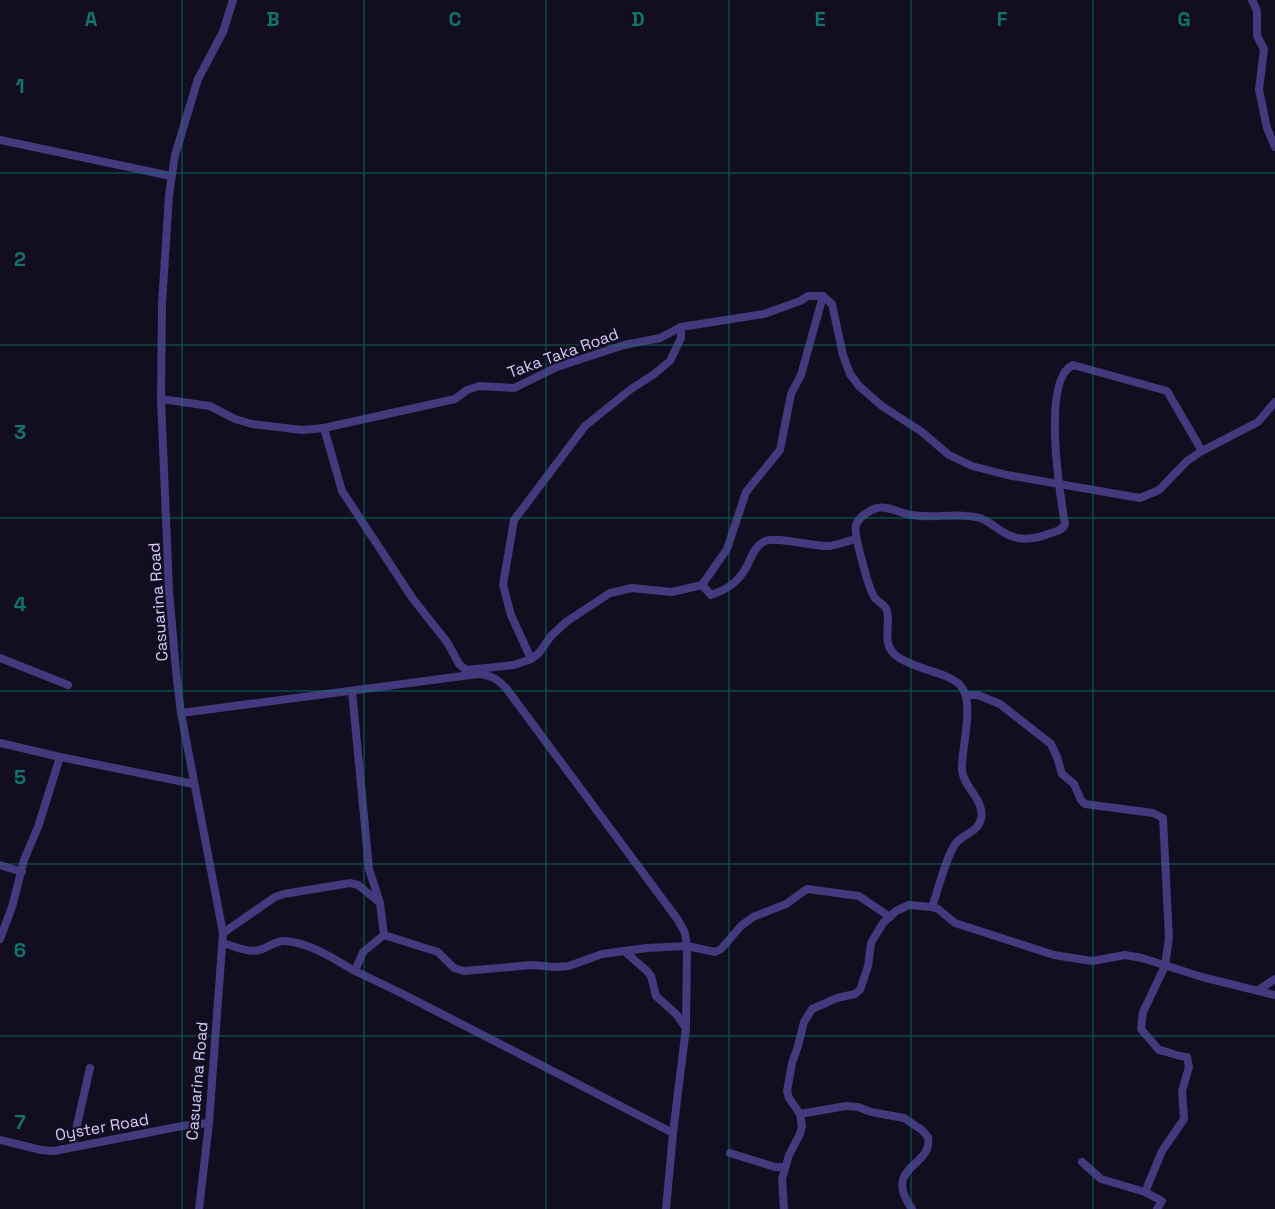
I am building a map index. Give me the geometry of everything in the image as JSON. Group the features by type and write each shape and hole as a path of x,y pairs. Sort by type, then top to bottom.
{"street":[{"name":"Casuarina Road","path":"199,1209 209,1123 223,933 181,713 171,624 161,399 162,304 171,176 175,155 198,79 223,32 233,0"},
{"path":"1252,0 1257,11 1257,36 1264,49 1259,90 1267,128 1275,147"},
{"path":"0,140 171,176"},
{"name":"Taka Taka Road","path":"161,399 210,406 235,419 252,424 302,430 324,428 455,399 467,390 479,386 514,388 557,368 624,345 660,338 681,327 764,314 808,296 822,296"},
{"path":"466,670 514,665 531,659 566,622 610,593 632,588 672,592 702,585 727,549 746,492 780,450 791,394 801,375 822,296 832,304 843,355 850,374 871,398 902,418 948,455 972,466 1007,475 1140,498 1159,490 1187,461 1202,451 1258,422 1275,402"},
{"path":"531,659 511,615 503,585 514,520 585,426 630,389 670,361 681,339 681,327"},
{"path":"932,907 952,849 960,839 978,826 981,819 981,803 967,786 962,771 967,711 966,695 959,684 897,657 893,652 886,635 888,614 868,585 856,539 855,526 860,518 877,508 886,507 914,516 929,517 944,514 981,519 1010,536 1037,538 1064,527 1058,482 1054,405 1068,368 1074,365 1167,392 1202,451"},
{"path":"324,428 342,491 413,599 447,642 459,664 466,670 497,679 506,688 678,920 685,933 687,946 686,1028 666,1209"},
{"path":"702,585 711,595 727,590 745,570 753,551 765,542 772,540 802,545 830,546 856,539"},
{"path":"0,658 68,685"},
{"path":"181,713 478,674"},
{"path":"352,691 369,869 380,903 384,935"},
{"path":"966,695 978,695 1000,704 1051,744 1062,774 1074,784 1080,800 1085,804 1153,813 1163,818 1169,938 1165,966 1143,1012 1141,1029 1159,1050 1187,1057 1189,1067 1182,1091 1184,1119 1162,1151 1145,1192"},
{"path":"0,743 194,784"},
{"path":"0,939 12,907 24,860 38,827 60,757"},
{"path":"0,865 22,872"},
{"path":"223,933 264,903 284,894 350,883 358,885 380,903"},
{"path":"384,935 438,952 454,968 465,971 532,965 569,966 602,954 687,946 711,952 718,951 736,931 753,917 786,904 807,889 859,896 890,917"},
{"path":"784,1209 782,1179 802,1126 800,1114 787,1091 792,1063 804,1023 812,1009 837,998 855,994 860,990 866,974 871,943 883,923 896,910 909,905 932,907 955,923 1054,955 1092,961 1125,955 1153,960 1165,966 1275,995"},
{"path":"355,971 363,952 384,935"},
{"path":"223,943 252,951 262,950 277,941 286,941 318,951 673,1133"},
{"path":"624,951 647,971 651,976 656,996 676,1014 686,1028"},
{"path":"1258,990 1275,979"},
{"path":"72,1147 90,1068"},
{"path":"800,1114 846,1106 858,1107 871,1112 904,1118 922,1130 928,1137 928,1147 904,1177 902,1186 905,1199 912,1209"},
{"name":"Oyster Road","path":"0,1140 48,1151 209,1123"},
{"path":"730,1153 775,1167 785,1167"},
{"path":"1082,1162 1101,1179 1145,1192 1162,1202 1157,1209"}]}
